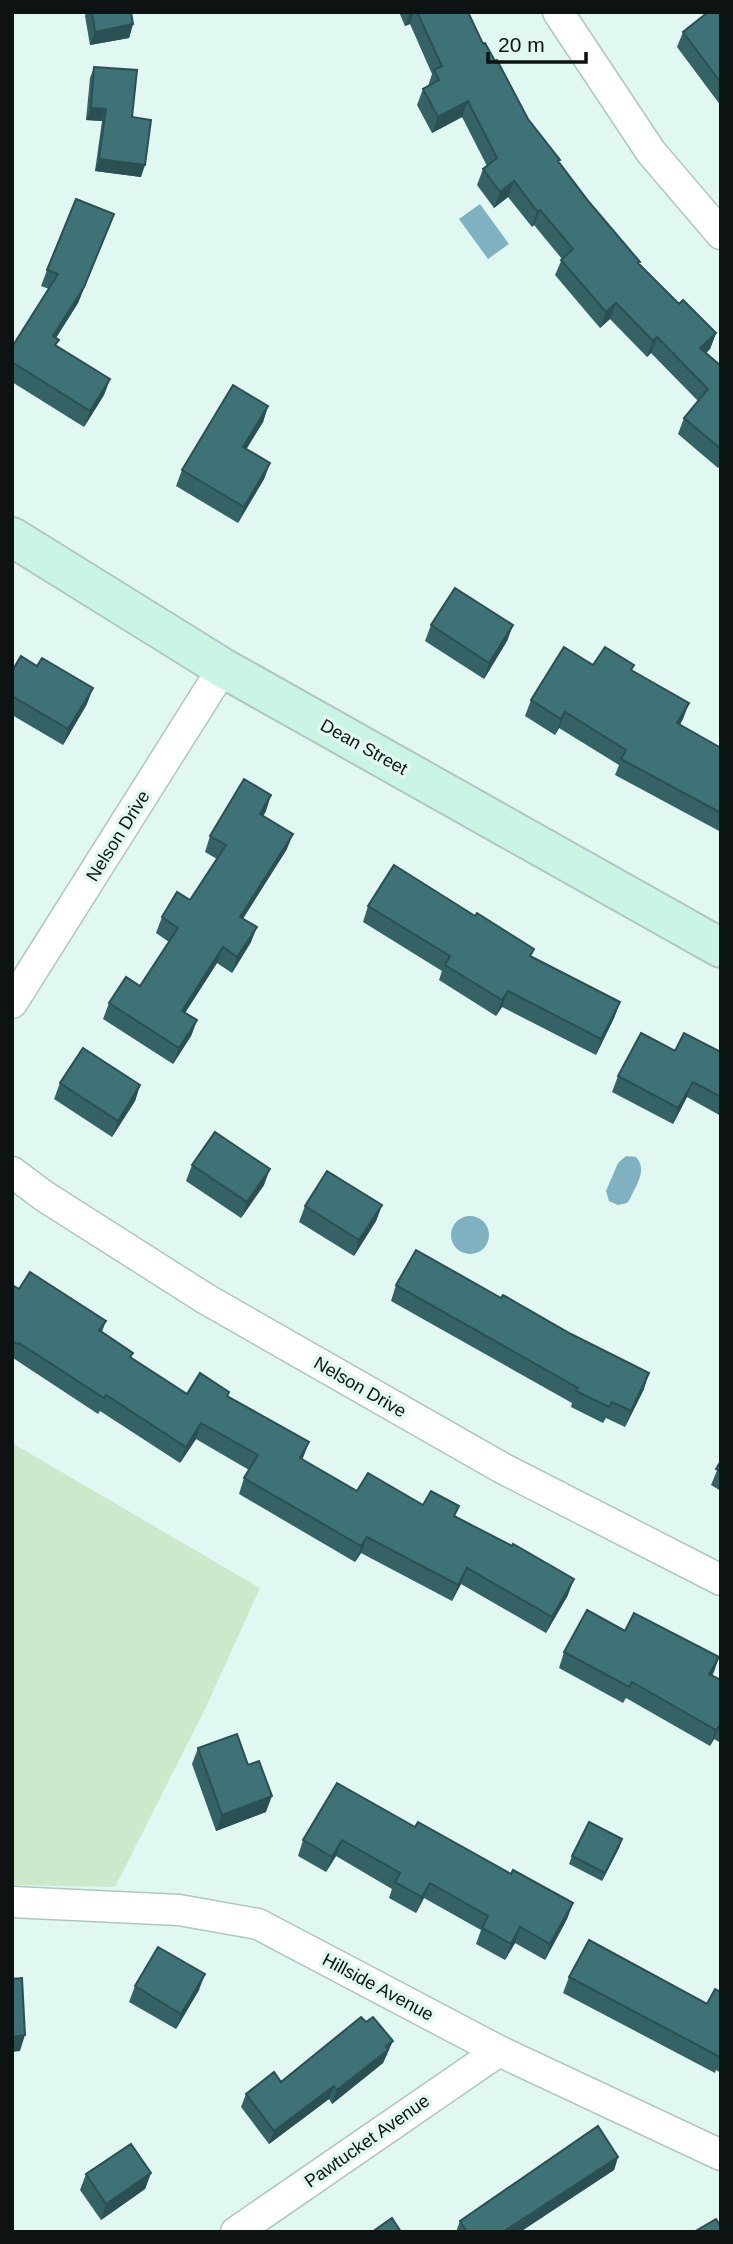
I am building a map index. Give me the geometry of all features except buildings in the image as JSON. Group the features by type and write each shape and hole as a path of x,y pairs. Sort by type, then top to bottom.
{"street":[{"path":"558,12 651,152 721,234"},
{"name":"Dean Street","path":"12,537 223,668 721,948"},
{"name":"Nelson Drive","path":"12,1003 223,668"},
{"name":"Nelson Drive","path":"12,1172 44,1196 218,1306 502,1468 721,1580"},
{"name":"Hillside Avenue","path":"12,1902 178,1910 258,1924 499,2051 721,2155"},
{"name":"Pawtucket Avenue","path":"236,2232 499,2051"}],"green space":[{"path":"12,1443 260,1588 206,1707 115,1887 12,1885"}],"water":[{"path":"480,204 509,244 488,259 459,219"},
{"path":"626,1156 636,1157 641,1172 630,1199 627,1203 618,1205 609,1201 606,1191 618,1163"},
{"path":"470,1216 483,1222 489,1235 483,1248 470,1254 457,1248 451,1235 457,1222"}]}
